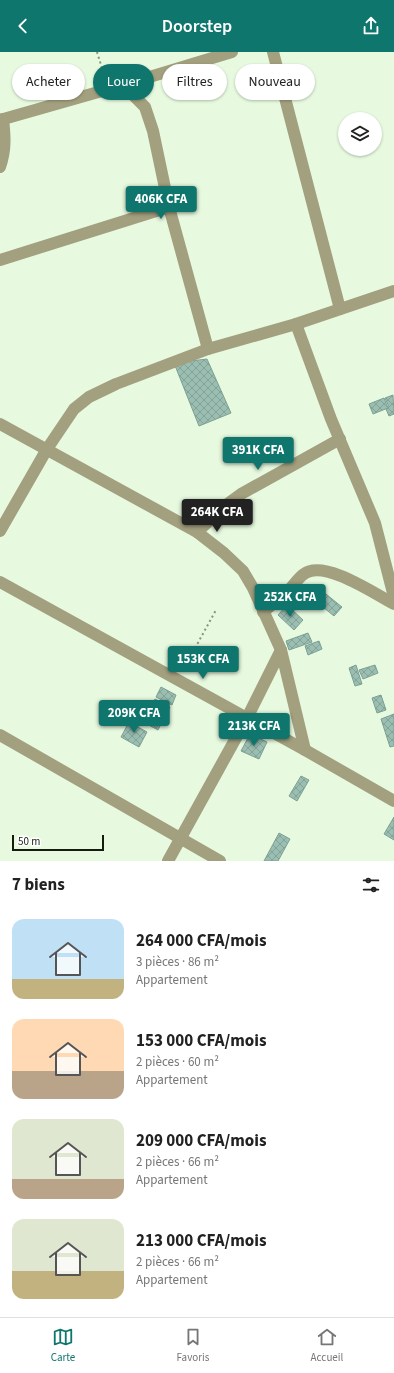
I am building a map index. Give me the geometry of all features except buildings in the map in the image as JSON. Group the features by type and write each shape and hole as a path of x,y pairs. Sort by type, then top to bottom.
{"street":[{"path":"154,77 232,52"},
{"path":"273,52 340,309"},
{"path":"0,167 4,155 5,139 2,119 93,93"},
{"path":"139,100 145,106 153,131 170,207 208,349"},
{"path":"0,260 170,207"},
{"path":"0,531 47,449 74,409 89,397 116,384 208,349 296,324 394,291"},
{"path":"296,324 340,439 375,523 394,596"},
{"path":"0,424 197,532 224,553 243,571 253,588 281,650 305,750"},
{"path":"197,532 226,505 241,494 340,439"},
{"path":"263,612 288,591 304,573 313,571 331,572 347,578 394,604"},
{"path":"0,582 305,750 394,801"},
{"path":"168,861 247,718 281,650"},
{"path":"0,735 220,861"}],"path":[{"path":"97,52 101,64"},
{"path":"177,680 216,610"}]}
